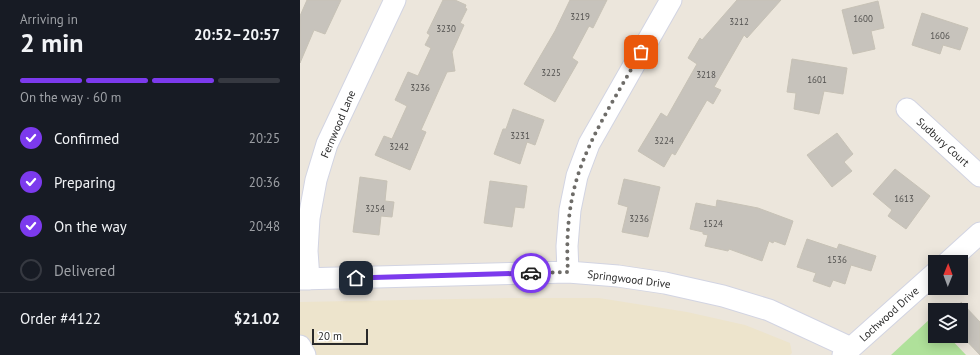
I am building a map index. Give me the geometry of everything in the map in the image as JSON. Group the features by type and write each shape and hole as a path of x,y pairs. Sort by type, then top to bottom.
{"street":[{"name":"Fernwood Lane","path":"304,279 309,218 316,180 325,151 395,0"},
{"path":"568,272 567,246 570,210 577,176 589,144 671,0"},
{"name":"Sudbury Court","path":"906,109 980,176"},
{"path":"956,255 980,233"},
{"name":"Springwood Drive","path":"304,279 568,272 618,276 665,283 723,296 769,310 847,351"},
{"name":"Lochwood Drive","path":"847,351 928,279"},
{"path":"300,346 305,355"}],"shaded area":[{"path":"599,298 687,312 745,325 790,343 792,353 790,355 300,355 300,302"}],"green space":[{"path":"928,321 928,343 955,343 966,355 891,355"}],"building":[{"path":"307,0 341,0 325,34 314,30 300,63 300,16"},
{"path":"443,0 455,0 466,5 465,8 467,9 460,23 464,25 452,52 455,71 447,72 421,130 426,132 410,170 375,155 384,136 392,139 407,106 395,100 408,72 418,76 431,48 425,45 430,35 427,33"},
{"path":"570,0 607,0 593,28 589,26 572,58 578,62 555,102 524,84 555,31"},
{"path":"737,0 781,0 747,38 744,35 714,87 721,90 713,104 707,100 675,155 672,153 664,167 638,151 661,113 667,117 697,64 688,58 700,38 702,40"},
{"path":"878,1 884,28 871,31 875,49 853,54 842,10"},
{"path":"922,13 968,28 960,50 943,45 940,54 912,45"},
{"path":"792,59 847,68 843,94 824,91 819,114 794,109 796,93 787,92"},
{"path":"513,109 544,120 535,145 527,142 520,164 494,154 503,129 506,129"},
{"path":"837,133 853,154 844,162 852,171 832,187 807,155"},
{"path":"895,169 930,196 906,229 888,216 892,210 873,194"},
{"path":"360,177 387,181 385,201 394,202 392,217 381,216 379,235 353,232"},
{"path":"624,179 660,187 648,237 622,232 628,207 618,204"},
{"path":"490,181 527,186 524,208 515,207 512,227 484,223"},
{"path":"717,200 758,208 793,221 785,245 774,241 773,243 769,241 762,261 729,249 728,251 705,246 708,235 703,234 703,232 690,229 696,203 716,207"},
{"path":"807,239 837,249 839,244 876,256 871,271 851,265 845,284 833,280 830,287 813,281 816,273 797,267"},
{"path":"968,309 980,322 980,355 968,342"}],"way so far":[{"path":"531,273 568,272 567,246 570,210 577,176 589,144 641,52"}],"route":[{"path":"356,278 531,273"}]}
